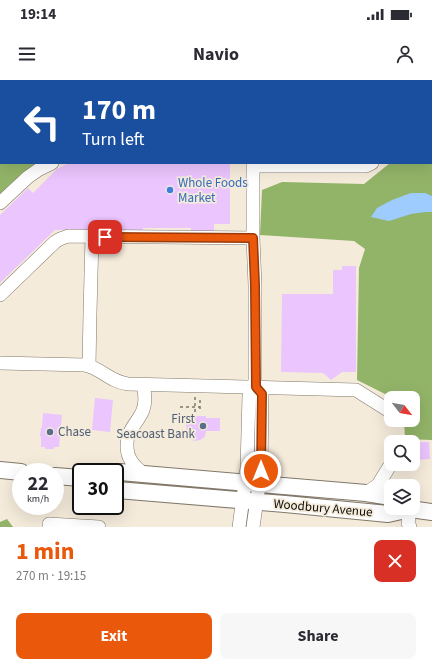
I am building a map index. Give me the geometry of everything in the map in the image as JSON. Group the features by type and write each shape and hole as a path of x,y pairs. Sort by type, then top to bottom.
{"main road":[{"path":"0,470 12,471"},
{"name":"Woodbury Avenue","path":"124,472 366,493 384,496"},
{"name":"Woodbury Avenue","path":"124,491 384,514"},
{"name":"Woodbury Avenue","path":"420,510 432,512"}],"street":[{"path":"0,204 28,176 50,164"},
{"path":"239,527 249,502 252,483 261,471 262,394 256,387 253,165 366,166 370,164"},
{"path":"0,295 55,242 68,236 253,238"},
{"path":"89,366 92,237"},
{"path":"0,363 74,364 89,366 100,370 110,378 125,384 356,390 384,408"},
{"path":"143,385 145,393 144,408 129,434 127,441 128,456 134,466 144,474"},
{"path":"366,493 378,485 389,467 389,479"},
{"path":"249,502 253,527"},
{"path":"409,515 408,523 410,527"},
{"path":"49,527 49,524 99,527"}],"path":[{"path":"195,392 196,416"},
{"path":"200,400 200,411"},
{"path":"180,407 200,407"},
{"path":"180,420 192,420"}],"green space":[{"path":"0,164 39,164 22,173 0,194"},
{"path":"389,164 432,164 432,440 420,440 420,435 405,435 404,427 420,427 420,391 384,391 384,394 357,380 359,268 365,249 354,241 260,235 262,190 282,182 364,184"},
{"path":"7,519 13,527 0,527 0,522"}],"water":[{"path":"411,193 425,193 432,196 432,212 411,214 389,221 371,217 377,208 392,200"}],"building":[{"path":"67,164 230,164 230,224 214,224 214,234 191,234 191,228 143,228 143,235 107,236 107,229 55,230 0,283 0,215 28,188 33,193 57,169"},
{"path":"342,266 356,266 356,372 342,372 331,380 323,373 281,372 282,294 333,294 333,270 342,270"},
{"path":"95,398 113,400 110,432 92,430"},
{"name":"Chase","path":"43,413 62,415 59,447 54,447 54,449 45,449 45,447 41,447 40,436"},
{"name":"First Seacoast Bank","path":"192,416 220,418 220,431 206,431 205,437 194,441 187,434 186,422 192,422"},
{"path":"420,442 429,442 430,459 420,460"}],"place":[{"name":"Whole Foods Market","path":"170,190"},
{"name":"First Seacoast Bank","path":"203,426"},
{"name":"Chase","path":"50,432"}],"route":[{"path":"105,237 253,238 256,387 262,394 261,471"}]}
